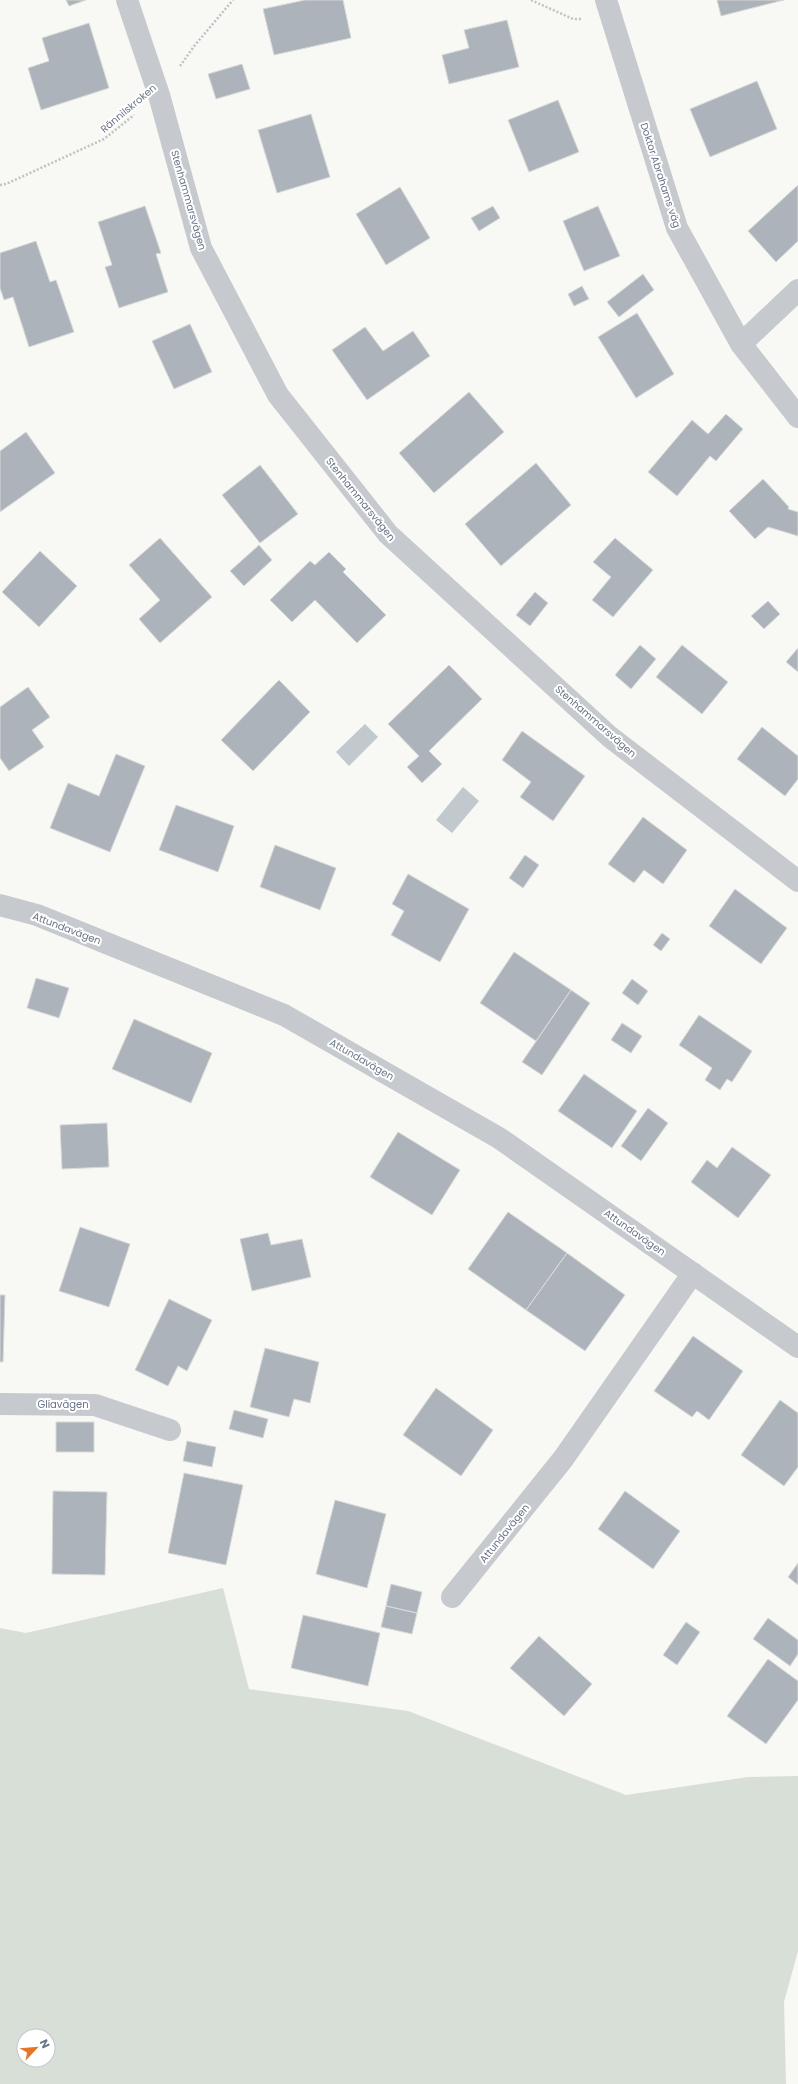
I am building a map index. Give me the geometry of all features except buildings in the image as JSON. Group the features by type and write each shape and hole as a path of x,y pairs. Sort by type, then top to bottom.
{"street":[{"name":"Stenhammarsvägen","path":"127,0 159,95 201,248 278,395 388,534 610,736 798,881"},
{"name":"Doktor Abrahams väg","path":"608,9 678,228 741,344 798,417"},
{"path":"741,344 798,290"},
{"name":"Attundavägen","path":"0,905 37,915 284,1015 499,1138 798,1347"},
{"name":"Attundavägen","path":"452,1598 563,1459 693,1273"},
{"name":"Gliavägen","path":"0,1404 95,1405 170,1430"}],"path":[{"name":"Rännilskroken","path":"0,185 6,184 104,139 159,95 195,45 233,0"},
{"path":"531,0 573,19 608,9"}],"shaded area":[{"path":"365,724 378,737 349,766 336,752"},
{"path":"463,787 479,801 452,833 436,820"},
{"path":"223,1588 249,1689 408,1711 626,1795 748,1777 798,1776 798,1951 784,2002 786,2084 0,2084 0,1628 26,1633"}]}
